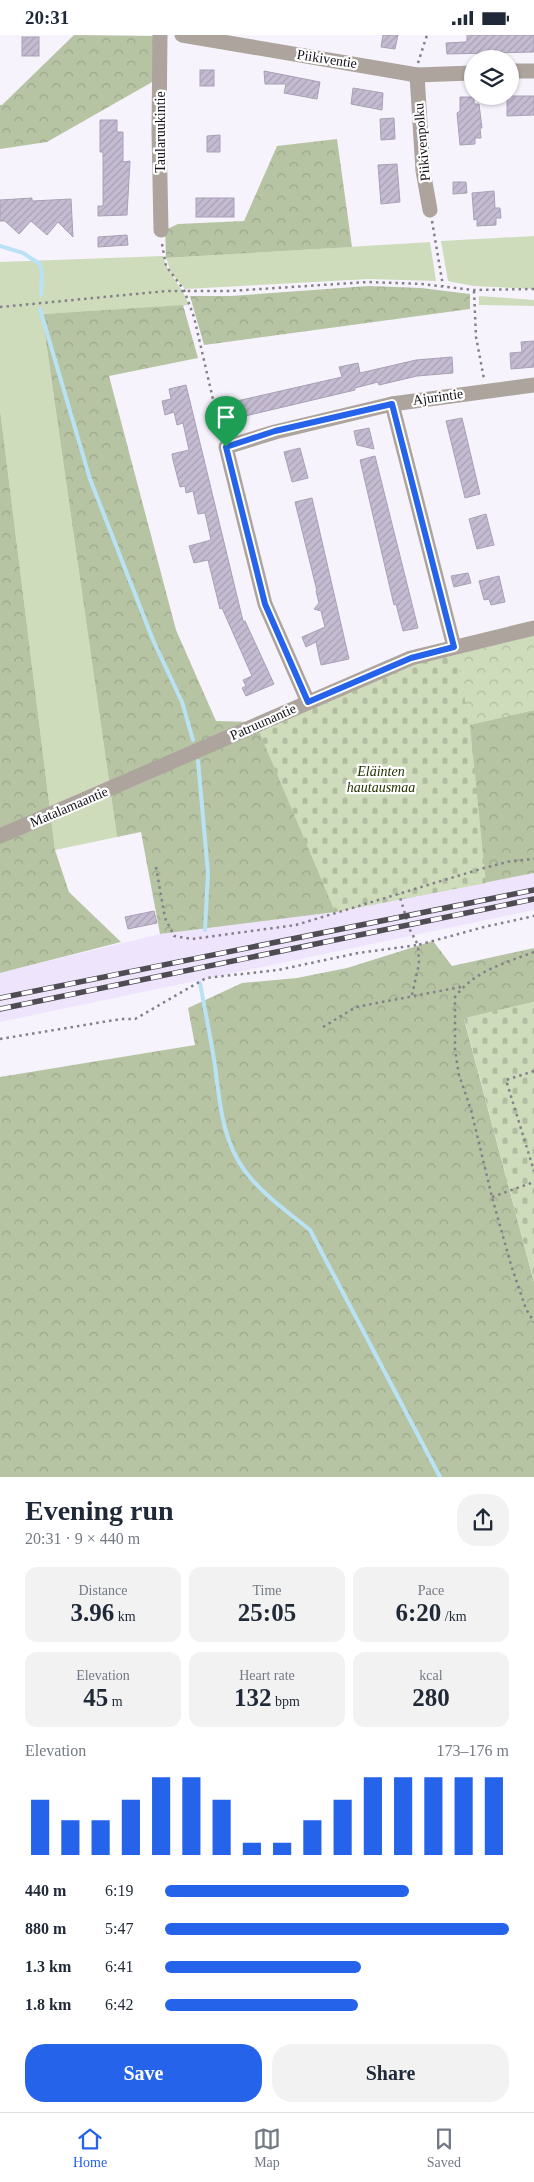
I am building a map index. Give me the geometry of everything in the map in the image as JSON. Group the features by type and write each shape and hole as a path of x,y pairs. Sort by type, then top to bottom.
{"street":[{"name":"Taularuukintie","path":"160,35 161,229"},
{"name":"Piikiventie","path":"182,35 417,75 464,73"},
{"path":"519,71 534,71"},
{"name":"Piikivenpolku","path":"417,75 423,171 430,210"},
{"name":"Ajurintie","path":"226,447 275,431 392,404 534,385"},
{"path":"392,404 454,647"},
{"path":"226,447 265,604 308,702"},
{"name":"Patruunantie","path":"137,778 411,658 534,628"},
{"name":"Matalamaantie","path":"0,836 137,778"}],"path":[{"path":"417,75 418,57 427,35"},
{"path":"430,210 443,287"},
{"path":"161,229 166,266 184,290 194,317 210,394 226,447"},
{"path":"0,307 184,290 230,291 368,282 474,291 534,289"},
{"path":"474,291 476,337 486,391"},
{"path":"156,867 165,918 174,936 192,939 296,925 502,864 534,859"},
{"path":"399,895 410,930 418,945 419,965 412,995"},
{"path":"0,1039 121,1019 135,1019 206,978 278,970 358,953 418,945 534,916"},
{"path":"534,953 491,968 472,978 455,997 455,1050 459,1075 471,1110 492,1197 520,1294 534,1323"},
{"path":"323,1027 356,1007 462,987"},
{"path":"534,1071 506,1079 534,1171"},
{"path":"492,1197 534,1182"}],"shaded area":[{"path":"534,873 534,910 0,1022 0,973 160,934 335,912"}],"green space":[{"path":"74,35 155,36 154,81 47,142 0,149 0,105"},
{"path":"337,139 352,247 166,258 165,230 178,224 244,221 277,146"},
{"path":"534,236 534,289 473,286 448,281 441,241"},
{"path":"430,242 436,281 369,279 185,289 171,273 166,258"},
{"path":"163,256 168,269 189,305 42,314 117,837 55,850 0,409 0,262"},
{"path":"369,286 421,288 470,294 470,309 204,345 190,296 231,296"},
{"path":"479,296 534,300 534,306 479,305"},
{"path":"183,305 198,358 109,376 176,630 216,721 256,722 456,651 470,724 534,710 534,873 335,912 160,934 141,832 117,837 42,314"},
{"path":"0,409 55,850 69,892 121,942 0,973"},
{"path":"534,633 534,710 470,725 456,651"},
{"name":"Eläinten hautausmaa","path":"456,651 470,725 486,883 335,912 258,729 388,673"},
{"path":"433,941 452,966 534,948 534,1002 464,1019 534,1282 534,1477 0,1477 0,1077 195,1045 188,1008 242,983 297,978 347,968"},
{"path":"534,1002 534,1282 464,1018"}],"building":[{"path":"383,35 398,35 395,49 381,47"},
{"path":"467,35 534,35 534,52 519,52 519,50 464,50 464,54 447,54 446,43 467,41"},
{"path":"22,37 39,37 39,56 22,56"},
{"path":"200,70 214,70 214,86 200,86"},
{"path":"264,71 320,82 317,99 284,93 286,84 265,84"},
{"path":"353,88 383,93 382,110 351,104"},
{"path":"519,96 534,96 534,115 507,116 507,105 519,105"},
{"path":"460,97 464,97 464,105 479,105 482,128 480,128 481,138 475,138 475,144 460,145 457,113 460,111"},
{"path":"394,118 395,139 381,140 380,119"},
{"path":"100,120 117,120 117,132 123,132 123,162 130,161 127,215 98,216 98,206 103,206 103,152 100,152"},
{"path":"220,135 220,152 207,152 207,136"},
{"path":"397,164 400,202 381,204 378,165"},
{"path":"453,182 466,182 467,193 453,194"},
{"path":"494,191 495,208 500,208 501,218 496,218 496,225 477,226 477,219 474,220 472,193"},
{"path":"32,198 32,201 71,199 73,237 58,222 47,235 31,221 19,234 5,221 0,221 0,200"},
{"path":"196,198 234,198 234,217 196,217"},
{"path":"127,235 128,245 98,247 98,237"},
{"path":"534,341 534,367 511,369 510,353 522,352 521,342"},
{"path":"452,357 453,373 417,376 379,385 378,382 355,388 355,390 241,417 237,401 342,377 339,367 358,363 360,373 416,360"},
{"path":"186,385 243,621 245,621 274,684 246,696 242,688 246,686 243,680 252,676 222,608 220,609 208,560 194,563 189,546 211,540 205,513 198,514 193,491 186,493 185,486 180,487 173,460 172,454 189,450 183,423 177,425 174,412 165,415 162,401 171,399 169,389"},
{"path":"462,418 480,494 465,498 446,421"},
{"path":"369,428 374,449 357,445 354,431"},
{"path":"300,448 308,478 292,482 284,452"},
{"path":"375,456 418,628 403,631 396,604 394,605 360,460"},
{"path":"312,498 349,659 321,665 316,642 306,647 302,637 325,627 321,611 314,609 319,603 317,591 295,502"},
{"path":"486,514 494,545 477,549 469,519"},
{"path":"468,573 471,583 454,587 451,576"},
{"path":"499,576 505,602 491,605 489,599 484,600 479,581"},
{"path":"154,911 157,923 128,929 125,917"}],"waterway":[{"path":"0,246 23,253 40,264 42,273 41,295"},
{"path":"40,309 90,479 153,640 182,702 193,740"},
{"path":"198,761 208,873 205,930"},
{"path":"200,983 212,1045 223,1121 231,1147 245,1171 259,1187 310,1230 440,1477"}],"railway":[{"path":"0,998 534,890"},
{"path":"0,1009 534,899"}],"route":[{"path":"392,404 454,647 411,658 308,702 265,604 226,447 275,431 392,404"}]}
